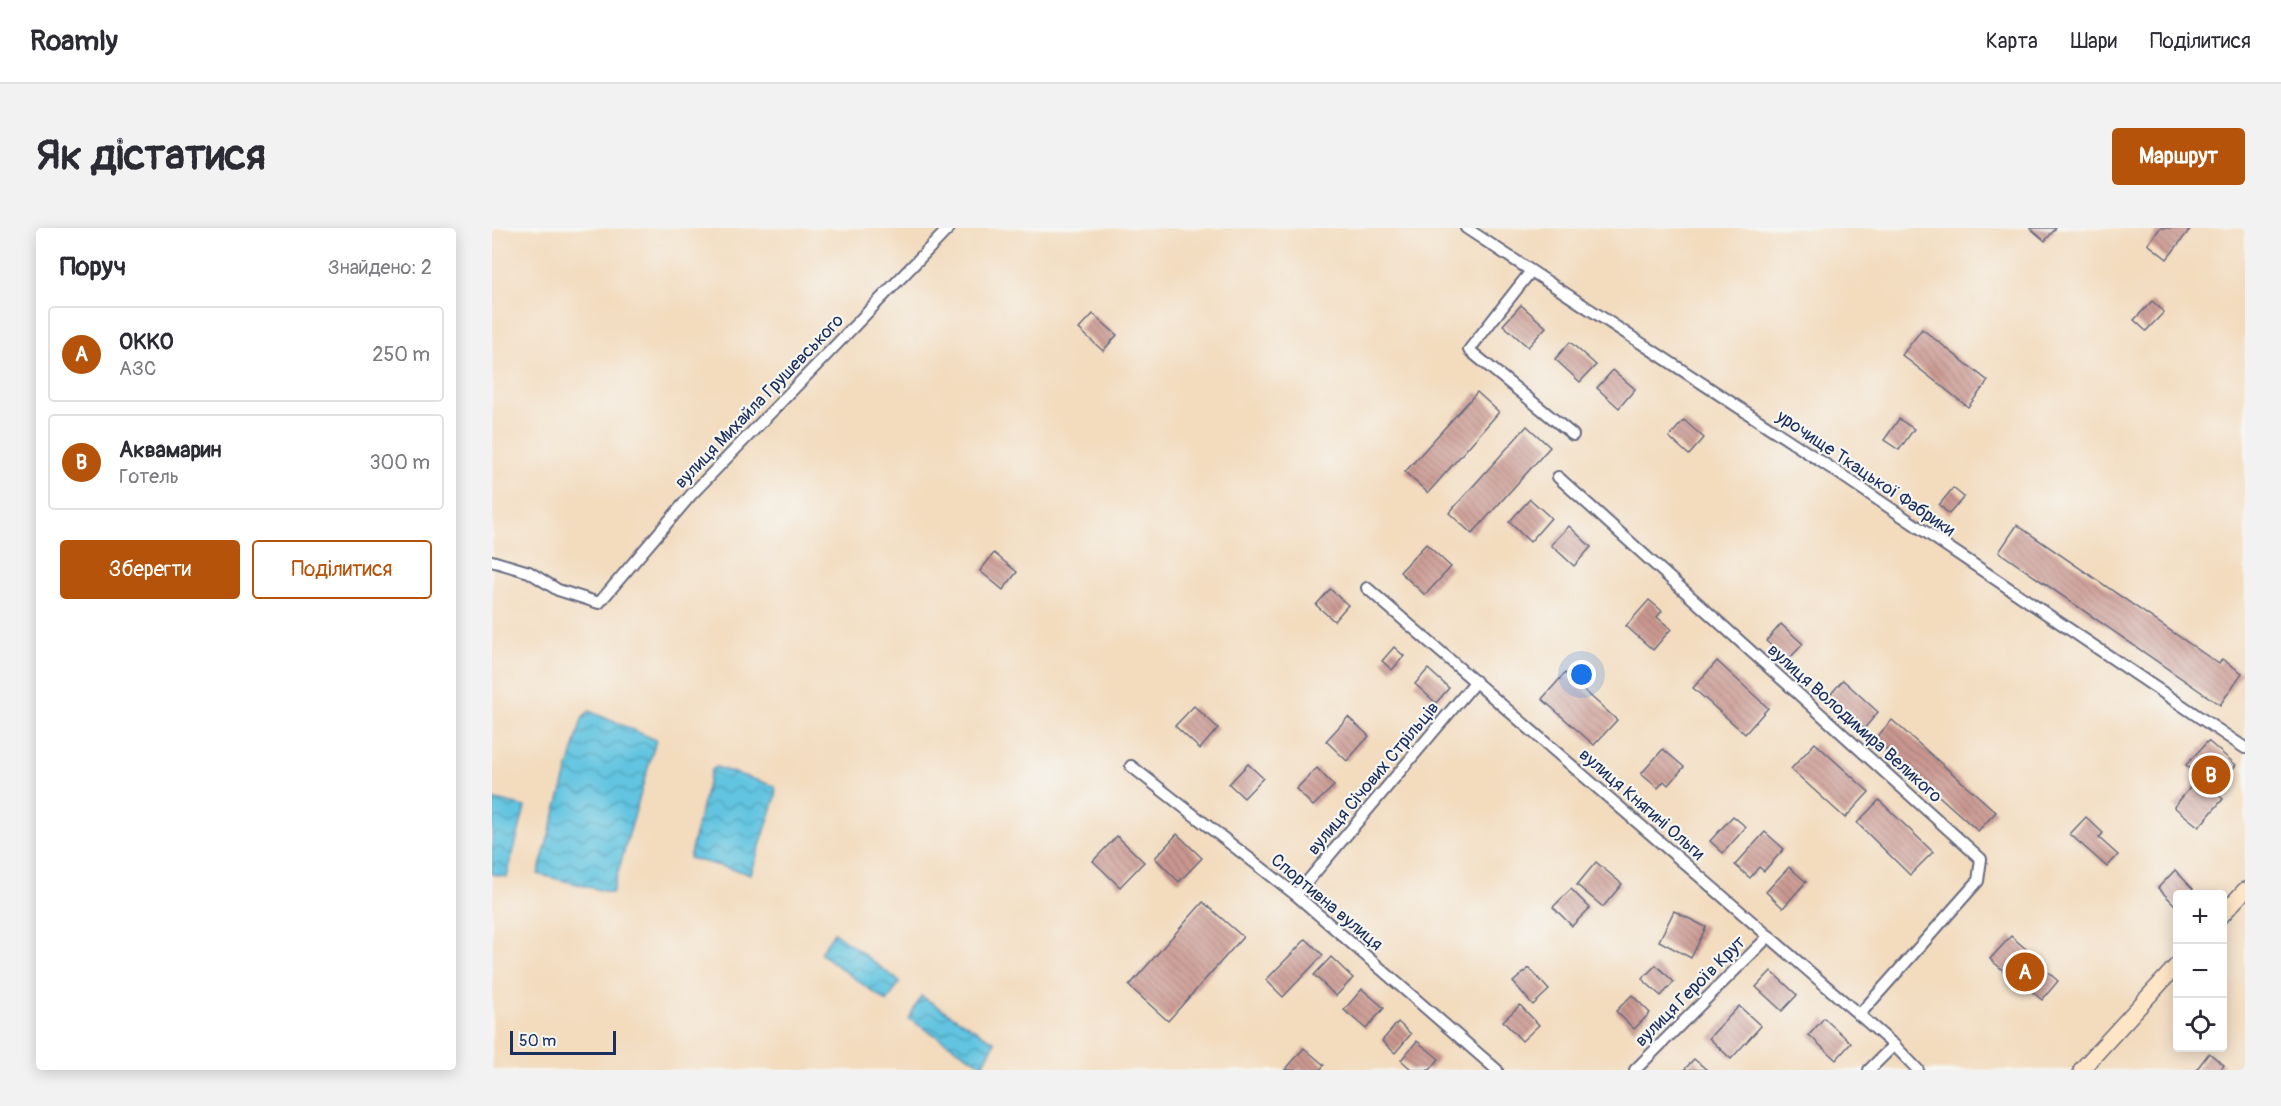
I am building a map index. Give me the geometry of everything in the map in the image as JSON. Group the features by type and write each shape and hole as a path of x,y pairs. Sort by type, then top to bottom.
{"main road":[{"path":"2227,910 2245,890"},
{"path":"2081,1070 2173,969"}],"street":[{"name":"вулиця Михайла Грушевського","path":"492,561 529,572 558,590 599,603 691,495 949,228"},
{"name":"урочище Ткацької Фабрики","path":"1466,228 1827,466 2245,748"},
{"path":"1531,271 1469,350 1573,435"},
{"name":"вулиця Володимира Великого","path":"1558,477 1981,859 1978,881 1860,1015"},
{"name":"вулиця Княгині Ольги","path":"1367,588 1860,1015 1918,1070"},
{"name":"вулиця Січових Стрільців","path":"1296,895 1476,681"},
{"name":"Спортивна вулиця","path":"1131,766 1296,895 1497,1070"},
{"name":"вулиця Героїв Крут","path":"1635,1070 1768,936"},
{"path":"1869,1070 1894,1045"}],"water":[{"path":"589,711 656,740 612,893 538,874 582,719"},
{"path":"716,767 775,786 776,796 751,874 689,858 711,771"},
{"path":"492,799 525,807 507,877 492,874"},
{"path":"834,932 900,982 887,1002 820,953"},
{"path":"921,996 995,1042 983,1065 909,1019"}],"building":[{"path":"2030,228 2056,228 2045,241"},
{"path":"2160,228 2191,228 2167,259 2148,244"},
{"path":"2152,301 2164,312 2146,331 2134,320"},
{"path":"1521,305 1546,327 1528,347 1503,325"},
{"path":"1093,314 1117,335 1103,351 1079,329"},
{"path":"1922,329 1988,381 1968,407 1902,355"},
{"path":"1570,342 1596,365 1580,382 1555,359"},
{"path":"1613,370 1635,389 1619,408 1597,388"},
{"path":"1477,392 1499,412 1428,493 1405,472"},
{"path":"1899,419 1914,429 1899,450 1884,440"},
{"path":"1684,420 1704,438 1689,455 1669,437"},
{"path":"1527,426 1550,447 1472,534 1449,513"},
{"path":"1953,488 1964,497 1949,514 1939,505"},
{"path":"1530,499 1551,518 1530,542 1509,522"},
{"path":"2017,525 2219,664 2222,659 2242,673 2220,705 1999,552"},
{"path":"1569,526 1591,547 1574,566 1551,545"},
{"path":"1426,544 1451,567 1425,595 1400,572"},
{"path":"994,553 1017,572 1003,590 980,571"},
{"path":"1330,589 1348,605 1334,621 1316,605"},
{"path":"1649,600 1662,611 1657,617 1671,629 1653,650 1626,626"},
{"path":"1781,624 1803,644 1788,660 1766,641"},
{"path":"1394,647 1404,656 1392,670 1382,661"},
{"path":"1717,661 1768,708 1745,734 1693,688"},
{"path":"1428,669 1449,688 1436,703 1415,684"},
{"path":"1565,673 1617,720 1594,745 1542,699"},
{"path":"1843,680 1878,712 1864,729 1828,697"},
{"path":"1194,706 1218,728 1200,749 1175,726"},
{"path":"1348,717 1369,736 1347,761 1326,741"},
{"path":"1892,720 1996,812 1978,831 1875,739"},
{"path":"2208,741 2236,765 2215,790 2186,765"},
{"path":"1815,743 1869,792 1845,818 1791,769"},
{"path":"1663,749 1684,767 1668,785 1664,781 1658,788 1641,774"},
{"path":"1248,764 1263,778 1244,798 1229,784"},
{"path":"1317,768 1334,786 1313,806 1296,789"},
{"path":"2198,778 2223,799 2199,827 2174,807"},
{"path":"1879,800 1933,852 1910,875 1857,823"},
{"path":"1733,816 1746,827 1723,853 1710,841"},
{"path":"2086,817 2103,833 2099,838 2118,855 2107,867 2070,834"},
{"path":"1765,832 1784,849 1764,871 1759,867 1750,878 1735,865"},
{"path":"1177,834 1202,858 1179,882 1155,858"},
{"path":"1117,836 1144,862 1120,887 1093,861"},
{"path":"1596,862 1622,884 1603,907 1577,885"},
{"path":"1789,867 1806,882 1783,908 1766,892"},
{"path":"2175,870 2193,889 2173,890 2173,903 2158,888"},
{"path":"1571,889 1590,908 1572,926 1553,907"},
{"path":"1203,902 1243,937 1168,1021 1129,986"},
{"path":"1674,911 1706,927 1691,958 1659,941"},
{"path":"2011,936 2026,949 2024,951 2058,981 2042,1000 1990,959"},
{"path":"1306,939 1323,955 1283,997 1266,980"},
{"path":"1331,957 1353,978 1336,996 1314,975"},
{"path":"1656,965 1674,982 1661,996 1642,979"},
{"path":"1529,968 1549,990 1533,1005 1513,982"},
{"path":"1771,971 1797,995 1782,1011 1756,987"},
{"path":"1362,989 1384,1008 1366,1029 1344,1010"},
{"path":"1632,995 1650,1013 1634,1029 1616,1011"},
{"path":"1520,1005 1539,1025 1522,1041 1503,1021"},
{"path":"1739,1006 1761,1026 1731,1059 1709,1038"},
{"path":"1824,1018 1851,1043 1836,1060 1809,1035"},
{"path":"1398,1022 1411,1034 1395,1053 1382,1041"},
{"path":"1417,1041 1439,1059 1430,1070 1412,1070 1401,1060"},
{"path":"1304,1048 1324,1065 1320,1070 1285,1070"},
{"path":"2209,1053 2224,1065 2220,1070 2196,1070"},
{"path":"1694,1059 1707,1070 1684,1070"}],"place":[{"name":"Аквамарин","path":"2211,775"},
{"name":"OKKO","path":"2025,972"}]}
